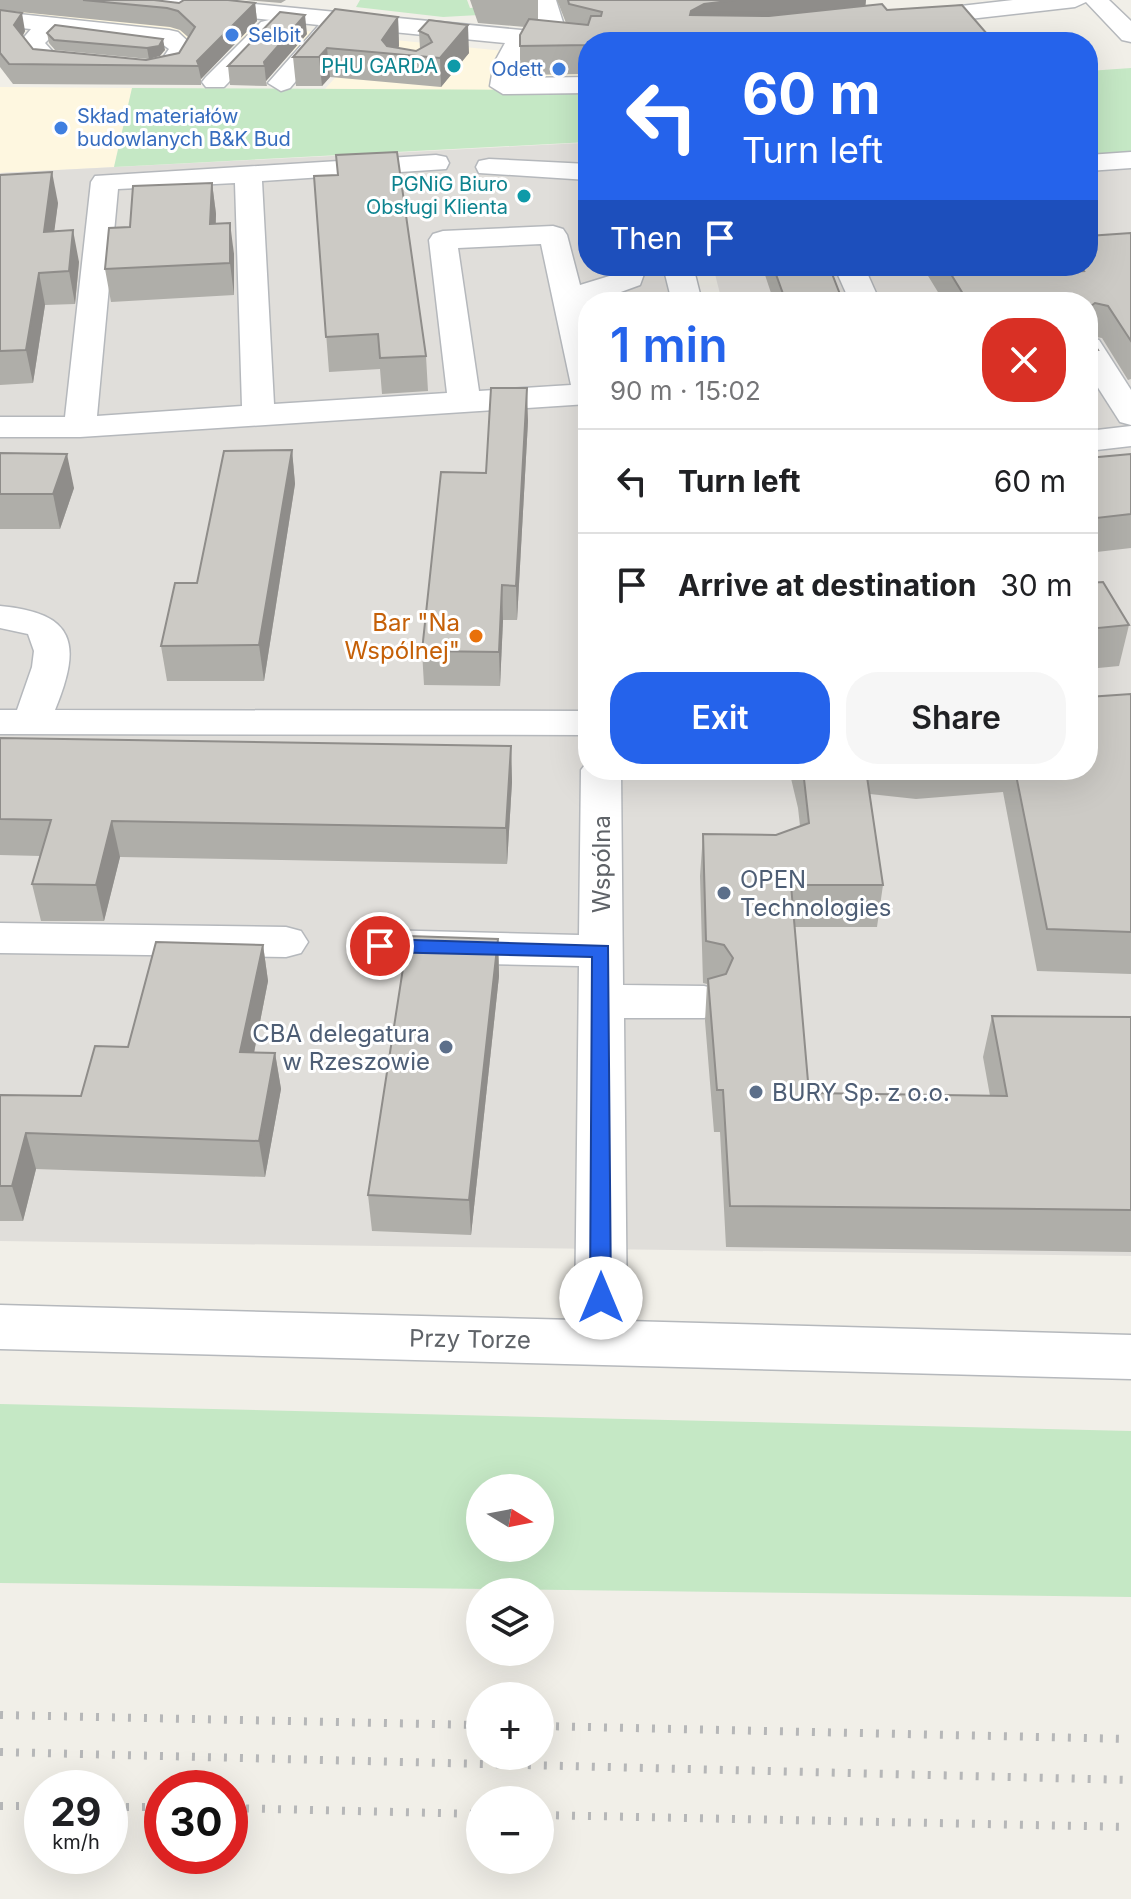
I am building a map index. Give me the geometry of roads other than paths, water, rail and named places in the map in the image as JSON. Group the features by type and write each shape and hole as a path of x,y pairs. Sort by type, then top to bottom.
{"street":[{"path":"0,6 7,0"},
{"path":"143,0 281,15 341,10 421,40 578,44"},
{"path":"544,0 557,43"},
{"path":"911,32 895,20 1075,0"},
{"path":"1096,0 1131,35"},
{"path":"1124,0 1131,6"},
{"path":"281,83 341,10"},
{"path":"215,82 281,15"},
{"path":"0,19 51,24 169,37 183,48 170,65 149,69 46,60 32,42 51,24"},
{"path":"519,40 506,63 503,86 578,85"},
{"path":"1098,162 1131,160"},
{"path":"80,427 105,182 436,163"},
{"path":"489,167 578,171"},
{"path":"248,174 258,415"},
{"path":"464,401 443,240 553,235 578,344"},
{"path":"590,292 609,289 630,276"},
{"path":"570,305 578,294"},
{"path":"1098,363 1131,415"},
{"path":"0,427 80,427 578,394"},
{"path":"1098,440 1131,436"},
{"path":"0,617 36,620 49,630 54,648 53,662 15,722"},
{"path":"15,722 578,723"},
{"name":"Wspólna","path":"601,780 601,1343"},
{"path":"3,947 286,942"},
{"path":"380,946 601,951"},
{"path":"601,1001 704,1002"},
{"name":"Przy Torze","path":"0,1327 1131,1357"}],"railway":[{"path":"0,1715 466,1725"},
{"path":"554,1726 1131,1739"},
{"path":"0,1752 1131,1780"},
{"path":"0,1806 24,1806"},
{"path":"128,1807 144,1807"},
{"path":"248,1808 466,1814"},
{"path":"554,1815 1131,1827"}],"place":[{"name":"Selbit","path":"232,35"},
{"name":"PHU GARDA","path":"454,66"},
{"name":"Odett","path":"559,69"},
{"name":"Skład materiałów budowlanych B&K Bud","path":"61,128"},
{"name":"PGNiG Biuro Obsługi Klienta","path":"524,196"},
{"name":"Bar \"Na Wspólnej\"","path":"476,636"},
{"name":"OPEN Technologies","path":"724,893"},
{"name":"CBA delegatura w Rzeszowie","path":"446,1047"},
{"name":"BURY Sp. z o.o.","path":"756,1092"}]}
